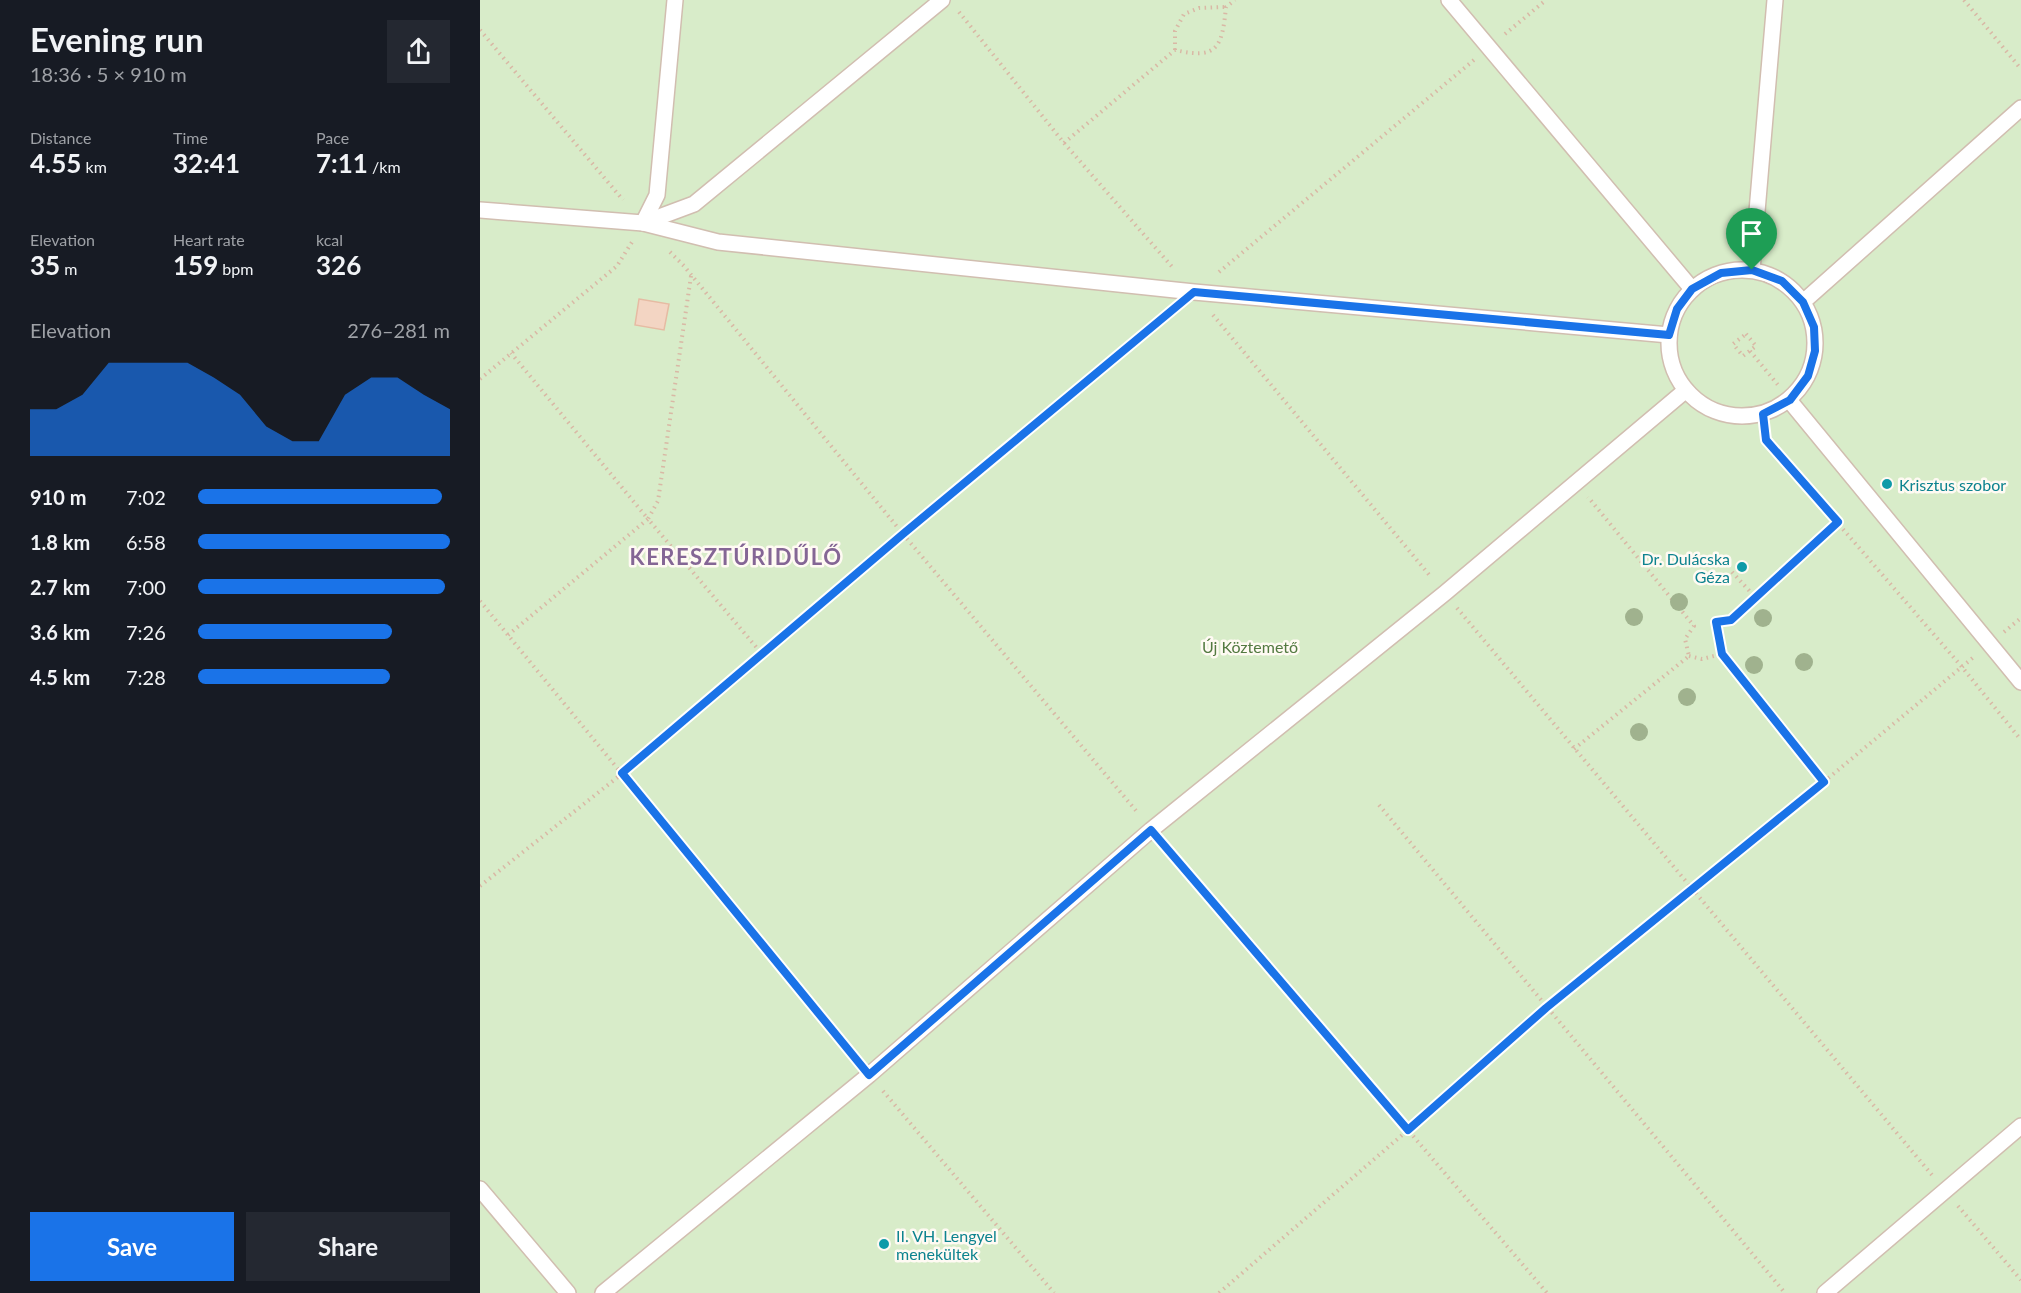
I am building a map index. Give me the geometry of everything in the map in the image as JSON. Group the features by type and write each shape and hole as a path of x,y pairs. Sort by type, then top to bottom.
{"lane":[{"path":"642,223 657,195 675,0"},
{"path":"642,223 694,204 942,0"},
{"path":"1449,0 1692,289"},
{"path":"1752,270 1775,0"},
{"path":"1803,302 2021,108"},
{"path":"480,210 642,223 718,242 1194,292 1669,335"},
{"path":"1752,270 1782,281 1803,302 1814,327 1815,351 1808,376 1790,400 1763,414 1735,416 1710,409 1686,390 1672,365 1669,335 1677,309 1692,289 1721,273 1752,270"},
{"path":"603,1293 869,1075 1151,830 1445,593 1686,390"},
{"path":"1790,400 2021,682"},
{"path":"1825,1293 2021,1126"},
{"path":"480,1189 568,1293"}],"path":[{"path":"1175,50 1175,31 1184,14 1199,8 1226,8 1235,0"},
{"path":"480,886 622,773 903,534 1546,0"},
{"path":"1964,0 2021,69"},
{"path":"1175,50 1196,55 1214,50 1223,36 1226,8"},
{"path":"956,9 1064,143 1194,292 2021,1280"},
{"path":"480,30 642,223 617,266 480,379"},
{"path":"1064,143 1175,50"},
{"path":"667,249 1151,830 1547,1293"},
{"path":"508,635 648,519 658,501 691,275"},
{"path":"1746,334 1756,346 1750,351 1743,356 1733,344 1746,334"},
{"path":"1750,351 1769,374"},
{"path":"511,353 762,654"},
{"path":"1763,414 1766,440 2021,740"},
{"path":"1576,482 1694,626 1685,639 1689,656"},
{"path":"1824,782 1722,654 1716,622 1731,620 1838,522"},
{"path":"1732,572 1756,598"},
{"path":"480,602 869,1075 1054,1293"},
{"path":"1219,1293 1546,1008 1694,890 2021,618"},
{"path":"1689,656 1702,659 1722,654"},
{"path":"1574,748 1689,656"},
{"path":"1379,805 1785,1293"}],"green space":[{"name":"Új Köztemető","path":"480,0 2021,0 2021,1293 480,1293"}],"building":[{"path":"639,299 669,304 664,330 635,325"}],"place":[{"name":"Krisztus szobor","path":"1887,484"},
{"name":"Dr. Dulácska Géza","path":"1742,567"},
{"name":"II. VH. Lengyel menekültek","path":"884,1244"}],"district":[{"name":"KERESZTÚRIDŰLŐ","path":"736,556"}],"route":[{"path":"1752,270 1782,281 1803,302 1814,327 1815,351 1808,376 1790,400 1763,414 1766,440 1838,522 1731,620 1716,622 1722,654 1824,782 1546,1008 1408,1130 1151,830 869,1075 622,773 903,534 1194,292 1669,335 1677,309 1692,289 1721,273 1752,270"}]}
